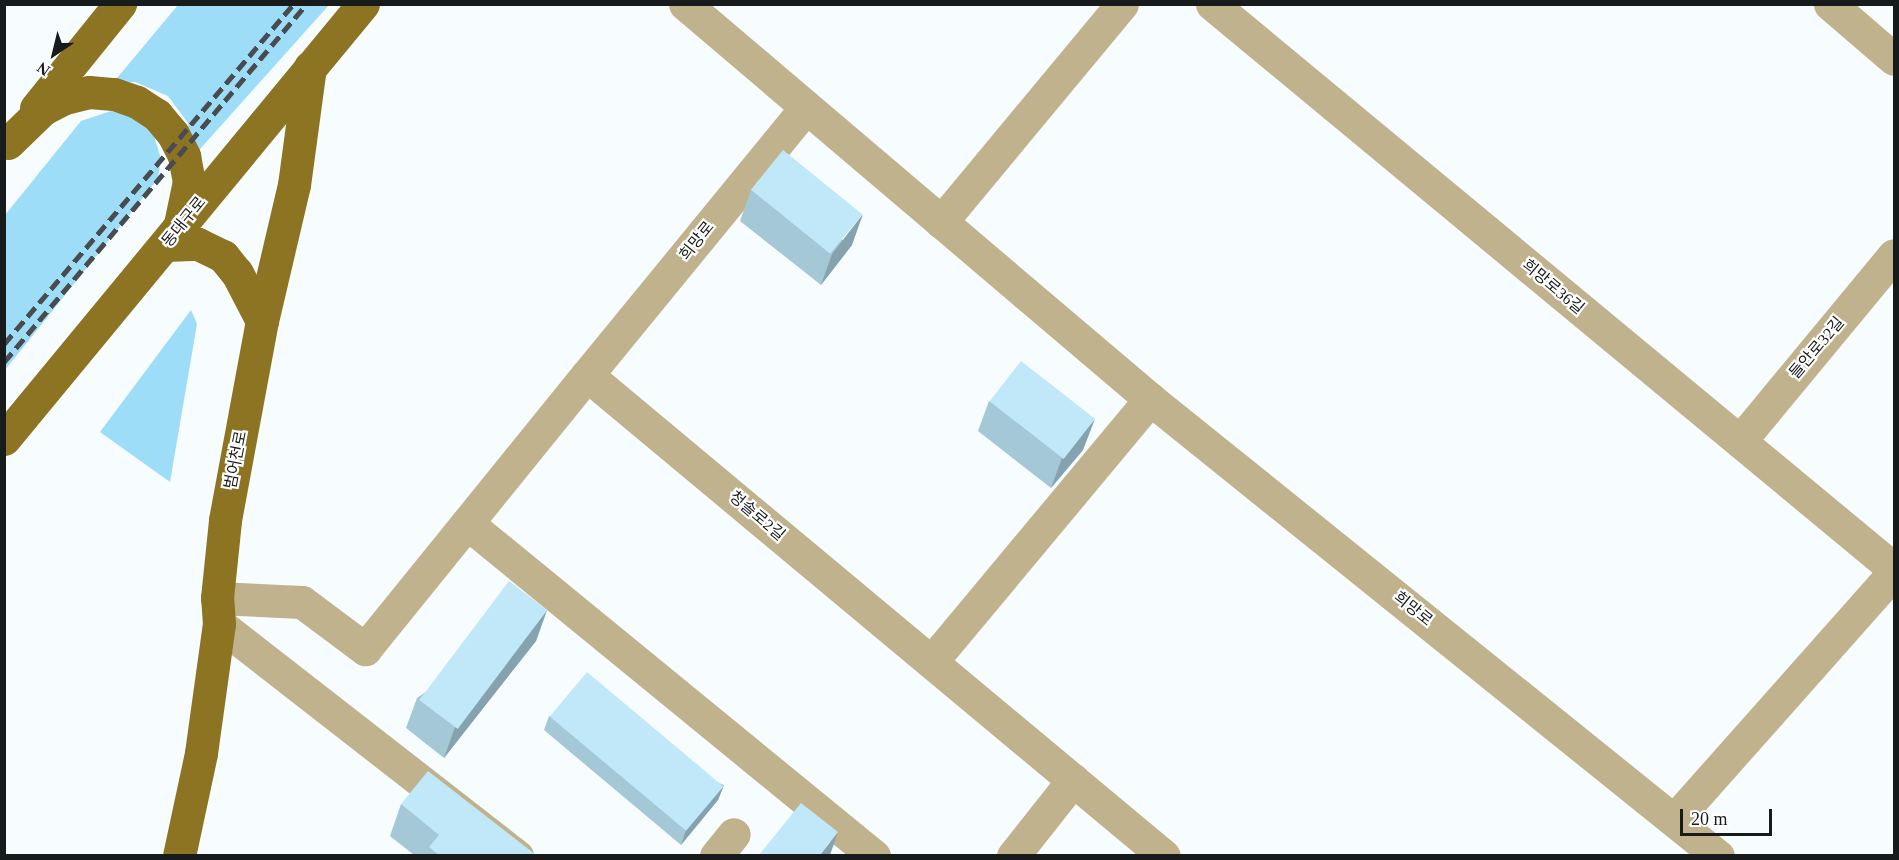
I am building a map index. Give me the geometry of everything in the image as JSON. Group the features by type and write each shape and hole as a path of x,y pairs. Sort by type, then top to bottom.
{"main road":[{"path":"6,145 120,4"},
{"name":"동대구로","path":"4,439 363,4"},
{"name":"범어천로","path":"179,855 201,753 218,611 225,520 262,321 294,185 310,68"},
{"path":"6,145 43,109 65,98 97,93 137,102 168,128 184,156 189,181 187,205 171,236 198,244 223,256 237,273 262,321"}],"street":[{"name":"희망로","path":"685,4 1150,399 1718,855"},
{"path":"941,222 1122,4"},
{"name":"희망로36길","path":"1212,4 1894,570"},
{"path":"1830,4 1894,59"},
{"name":"희망로","path":"587,375 806,107"},
{"name":"들안로32길","path":"1740,441 1894,255"},
{"path":"218,611 302,602 364,649 587,375"},
{"name":"청솔로2길","path":"587,375 1164,855"},
{"path":"932,661 1150,399"},
{"path":"467,523 874,855"},
{"path":"1675,819 1894,570"},
{"path":"218,611 517,855"},
{"path":"1013,855 1073,780"}],"shaded area":[{"path":"178,5 329,5 192,158 188,123 168,96 135,82 112,84"},
{"path":"111,111 137,118 154,136 161,159 158,179 5,370 5,215 81,121"},
{"path":"191,310 197,324 170,482 100,432"}],"building":[{"path":"783,150 862,214 830,254 751,190"},
{"path":"1021,361 1095,419 1064,459 990,401"},
{"path":"509,581 547,610 458,729 419,700"},
{"path":"587,672 723,786 686,831 550,716"},
{"path":"428,771 536,855 439,855 429,847 439,835 401,804"},
{"path":"801,803 838,832 820,855 759,855"}],"railway":[{"path":"4,344 293,4"},
{"path":"4,362 306,4"}]}
